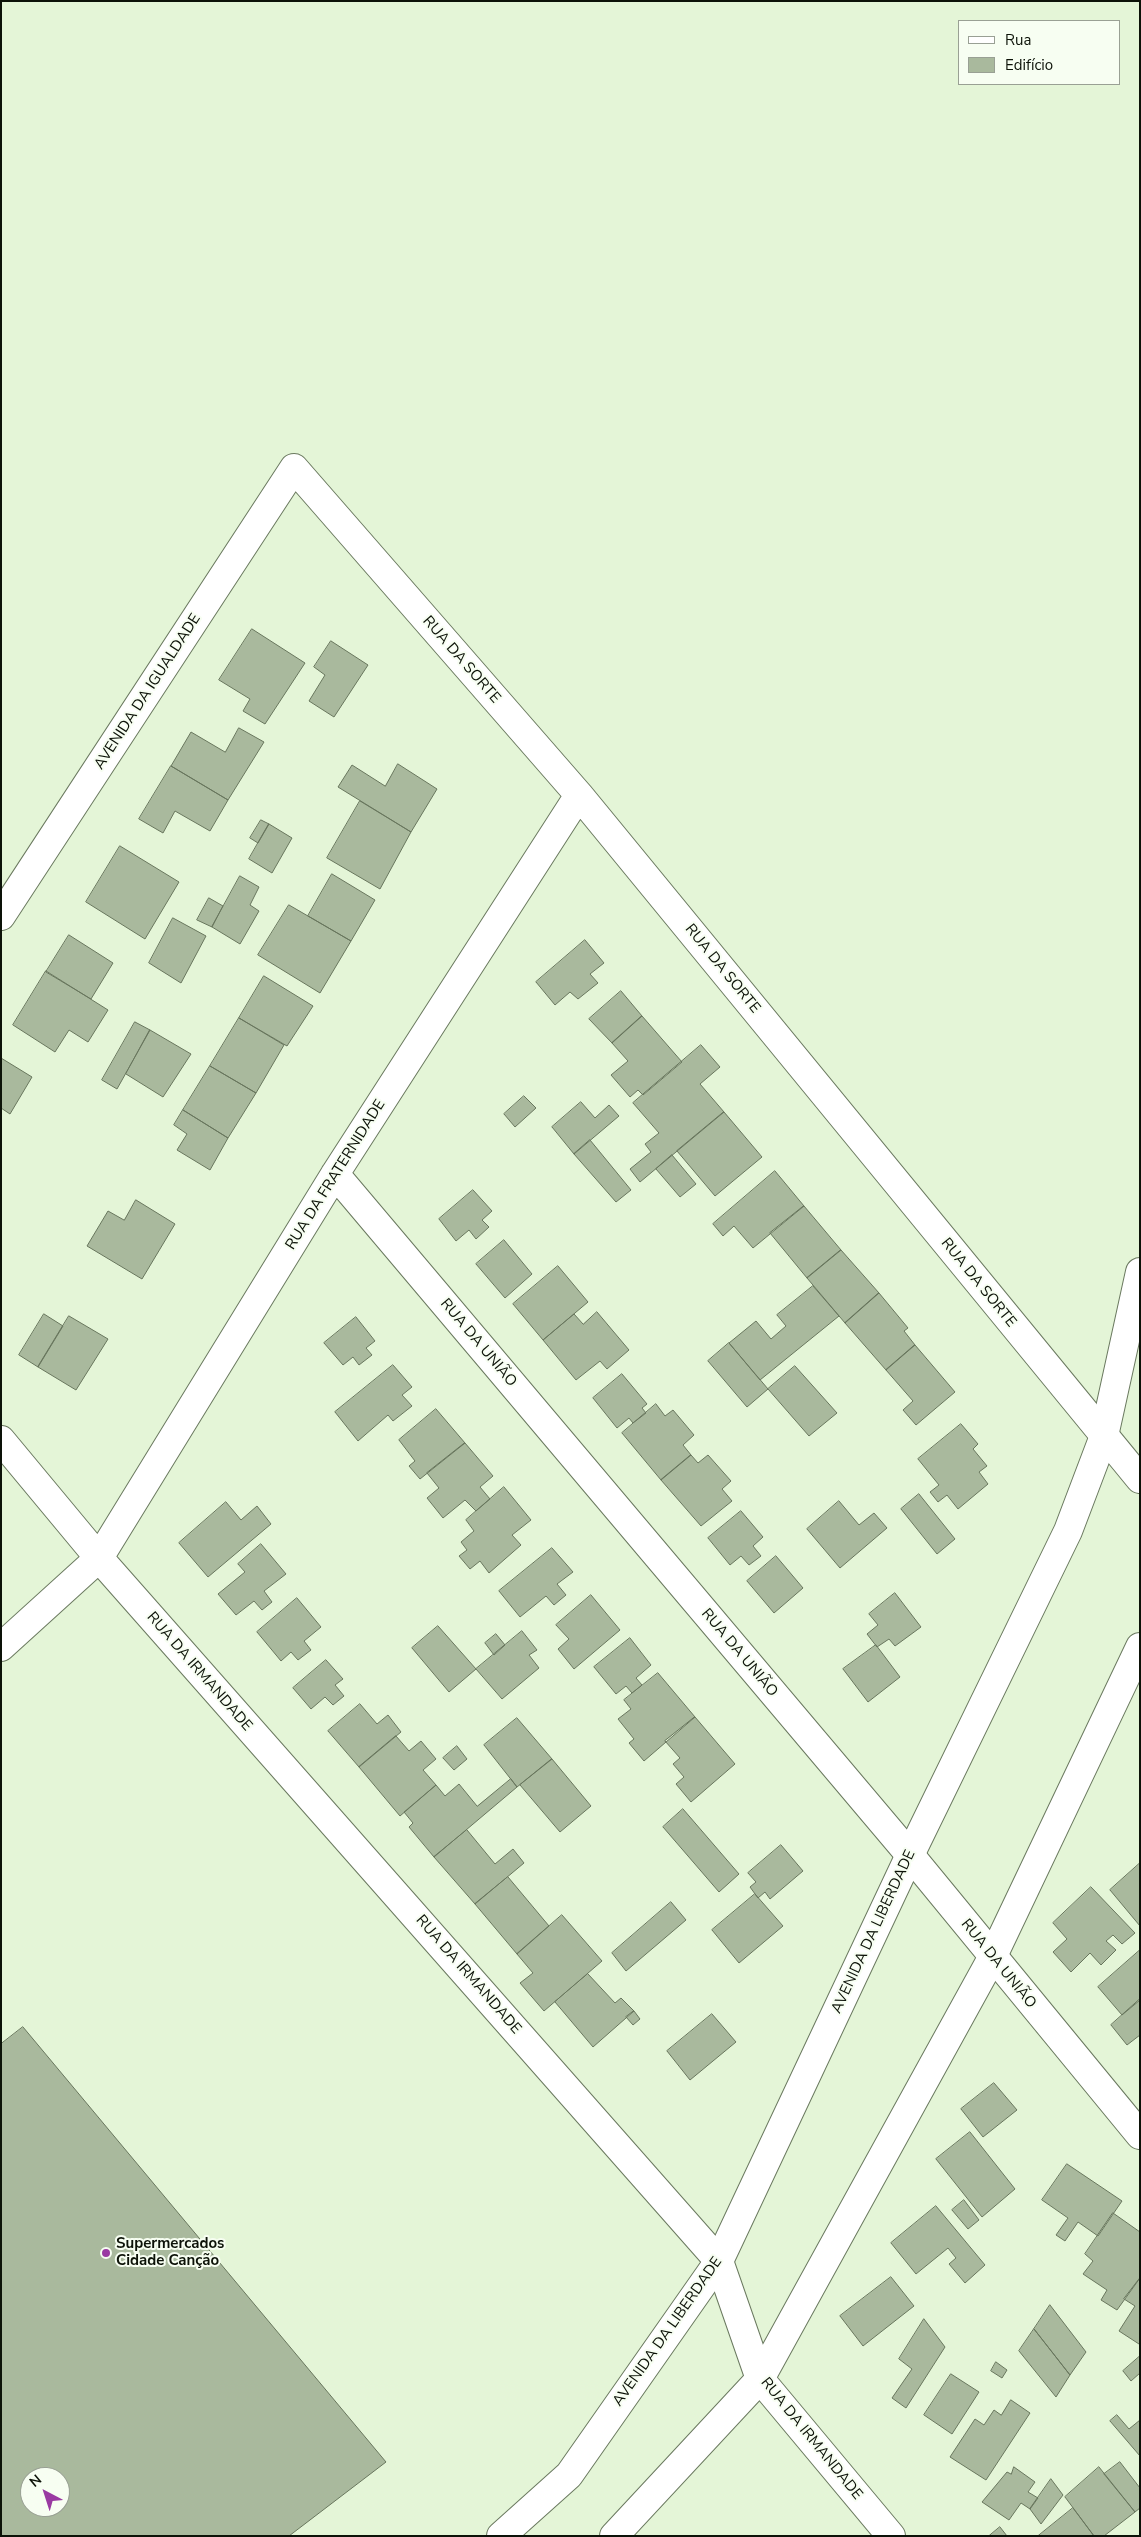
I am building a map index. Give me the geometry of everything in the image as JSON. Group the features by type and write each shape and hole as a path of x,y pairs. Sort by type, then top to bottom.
{"street":[{"name":"RUA DA SORTE","path":"294,468 579,795 1140,1479"},
{"name":"AVENIDA DA IGUALDADE","path":"1,916 294,468"},
{"name":"RUA DA FRATERNIDADE","path":"1,1646 99,1558 335,1174 579,795"},
{"name":"RUA DA UNIÃO","path":"335,1174 910,1856 992,1958 1140,2135"},
{"name":"AVENIDA DA LIBERDADE","path":"501,2536 569,2475 719,2260 910,1856 1068,1530 1104,1436 1140,1272"},
{"name":"RUA DA IRMANDADE","path":"1,1440 99,1558 719,2260 760,2379 891,2536"},
{"path":"614,2536 760,2379 794,2321 992,1958 1140,1647"}],"building":[{"path":"252,629 305,663 265,724 243,711 250,699 219,680"},
{"path":"331,641 368,665 334,717 309,701 325,675 314,667"},
{"path":"239,728 264,742 228,800 171,766 191,732 225,752"},
{"path":"398,764 437,789 411,832 338,787 352,765 385,786"},
{"path":"171,766 228,800 210,831 175,811 163,833 139,819"},
{"path":"360,801 411,832 380,889 327,858"},
{"path":"261,820 269,824 258,843 250,838"},
{"path":"269,824 292,838 272,873 249,859"},
{"path":"120,846 179,882 145,939 86,902"},
{"path":"332,874 375,900 351,941 308,916"},
{"path":"240,876 259,887 250,905 259,911 240,944 212,927"},
{"path":"209,898 223,906 212,927 197,920"},
{"path":"289,905 351,941 320,993 258,955"},
{"path":"173,918 206,936 181,983 149,963"},
{"path":"69,935 113,963 91,999 46,972"},
{"path":"585,940 604,963 590,974 598,983 578,999 570,992 555,1005 536,982"},
{"path":"46,971 108,1010 88,1042 69,1030 55,1052 13,1025"},
{"path":"264,976 313,1006 287,1046 239,1018"},
{"path":"621,991 642,1016 612,1043 589,1019"},
{"path":"642,1016 682,1062 643,1095 638,1090 630,1097 611,1075 628,1061 612,1043"},
{"path":"239,1018 284,1045 256,1093 210,1066"},
{"path":"135,1022 150,1030 117,1089 102,1080"},
{"path":"150,1030 191,1054 163,1097 126,1074"},
{"path":"701,1045 720,1067 700,1084 724,1112 640,1182 630,1169 651,1152 645,1144 659,1133 633,1103"},
{"path":"1,1058 32,1077 10,1114 1,1108"},
{"path":"210,1066 256,1093 228,1138 183,1110"},
{"path":"524,1096 536,1108 515,1127 504,1114"},
{"path":"581,1102 595,1118 609,1105 619,1116 574,1154 552,1127"},
{"path":"183,1110 228,1138 210,1170 177,1150 187,1134 174,1125"},
{"path":"724,1112 762,1157 715,1196 677,1151"},
{"path":"590,1140 631,1190 616,1202 574,1154"},
{"path":"672,1155 696,1184 680,1197 656,1169"},
{"path":"775,1171 804,1206 753,1248 734,1226 723,1236 713,1224"},
{"path":"473,1190 492,1211 482,1220 489,1227 476,1239 469,1230 456,1241 439,1219"},
{"path":"136,1200 175,1224 142,1279 87,1246 108,1211 124,1220"},
{"path":"804,1206 841,1250 807,1278 770,1233"},
{"path":"504,1240 532,1274 505,1298 476,1264"},
{"path":"841,1250 879,1293 845,1323 807,1278"},
{"path":"558,1266 588,1302 543,1340 513,1304"},
{"path":"813,1286 839,1316 760,1380 729,1343 756,1321 771,1339 786,1326 777,1315"},
{"path":"879,1293 908,1328 904,1331 915,1345 886,1370 845,1323"},
{"path":"597,1312 629,1350 607,1369 600,1361 576,1380 543,1340 574,1314 583,1324"},
{"path":"44,1314 63,1326 38,1367 19,1355"},
{"path":"69,1316 108,1339 76,1390 38,1367"},
{"path":"356,1317 375,1341 366,1348 372,1355 359,1365 353,1357 343,1365 324,1343"},
{"path":"729,1343 768,1389 747,1407 708,1361"},
{"path":"915,1345 955,1392 916,1425 903,1410 913,1401 886,1370"},
{"path":"393,1365 412,1387 402,1395 412,1406 393,1421 388,1415 358,1441 335,1412"},
{"path":"795,1366 837,1413 809,1436 768,1389"},
{"path":"622,1374 647,1404 642,1408 646,1413 633,1423 629,1418 617,1428 593,1398"},
{"path":"656,1404 665,1416 673,1410 694,1435 683,1445 691,1455 661,1480 622,1433"},
{"path":"436,1409 465,1443 420,1479 409,1466 415,1461 399,1440"},
{"path":"961,1424 978,1444 973,1449 987,1466 979,1472 988,1484 958,1509 947,1495 938,1502 930,1492 939,1485 918,1459"},
{"path":"465,1443 493,1476 480,1487 490,1499 476,1511 465,1500 443,1518 427,1498 439,1488 427,1473"},
{"path":"691,1455 698,1463 708,1455 731,1481 722,1489 732,1501 701,1526 661,1480"},
{"path":"504,1487 531,1520 512,1535 521,1545 489,1573 480,1561 470,1569 459,1556 467,1550 461,1542 474,1531 466,1520"},
{"path":"919,1494 955,1539 937,1554 901,1509"},
{"path":"839,1501 859,1525 874,1513 887,1528 840,1568 807,1529"},
{"path":"226,1502 241,1520 257,1506 271,1524 208,1577 179,1543"},
{"path":"741,1511 763,1537 753,1546 761,1556 749,1565 741,1556 730,1565 708,1538"},
{"path":"261,1544 286,1574 264,1591 272,1602 262,1610 254,1601 236,1615 218,1594 245,1572 238,1564"},
{"path":"552,1548 573,1572 557,1584 566,1595 554,1605 546,1596 520,1617 499,1591"},
{"path":"776,1556 803,1588 774,1613 747,1581"},
{"path":"895,1593 921,1627 895,1646 889,1639 877,1647 867,1634 878,1625 869,1614"},
{"path":"591,1595 620,1630 574,1669 558,1649 569,1639 556,1625"},
{"path":"297,1598 321,1627 304,1641 311,1650 298,1660 291,1652 281,1661 257,1632"},
{"path":"438,1626 476,1669 449,1692 412,1648"},
{"path":"522,1631 537,1650 529,1655 539,1668 502,1699 476,1669"},
{"path":"496,1634 505,1645 494,1655 485,1643"},
{"path":"630,1638 651,1665 636,1678 642,1685 632,1693 626,1686 616,1694 594,1667"},
{"path":"876,1645 900,1677 868,1702 843,1669"},
{"path":"326,1660 343,1679 335,1685 344,1696 333,1705 325,1697 311,1709 293,1688"},
{"path":"658,1673 695,1717 644,1761 629,1743 634,1739 618,1719 631,1709 624,1700"},
{"path":"360,1704 377,1724 388,1715 401,1732 359,1767 328,1731"},
{"path":"695,1717 735,1764 691,1802 676,1784 684,1777 673,1764 680,1758 665,1741"},
{"path":"517,1718 552,1759 517,1787 484,1745"},
{"path":"396,1736 409,1751 421,1741 436,1759 423,1770 436,1785 400,1816 359,1767"},
{"path":"457,1746 467,1759 454,1770 443,1758"},
{"path":"552,1759 591,1806 560,1832 520,1785"},
{"path":"511,1779 517,1787 434,1857 409,1827 413,1823 404,1812 436,1785 445,1796 459,1784 477,1806"},
{"path":"683,1809 739,1874 719,1892 663,1827"},
{"path":"467,1830 495,1864 513,1849 524,1863 475,1904 434,1857"},
{"path":"781,1845 803,1871 770,1899 765,1892 758,1898 750,1887 756,1882 748,1873"},
{"path":"1140,1863 1140,1926 1110,1890"},
{"path":"508,1877 549,1926 517,1954 475,1904"},
{"path":"1091,1887 1135,1933 1122,1944 1113,1935 1106,1941 1116,1950 1101,1965 1090,1953 1071,1972 1053,1952 1067,1939 1053,1923"},
{"path":"755,1894 783,1926 739,1963 712,1930"},
{"path":"671,1902 686,1920 626,1971 612,1953"},
{"path":"562,1915 602,1961 544,2011 520,1983 533,1973 517,1954"},
{"path":"1140,1950 1140,2000 1122,2015 1098,1987"},
{"path":"588,1974 615,2003 621,1998 634,2011 593,2047 555,2002"},
{"path":"1140,1999 1140,2035 1127,2045 1111,2025"},
{"path":"634,2011 640,2019 633,2025 626,2017"},
{"path":"712,2014 736,2042 690,2080 667,2051"},
{"name":"Supermercados Cidade Canção","path":"23,2027 386,2462 289,2536 1,2536 1,2044"},
{"path":"994,2083 1017,2110 983,2137 961,2109"},
{"path":"970,2132 1015,2189 982,2217 936,2159"},
{"path":"1067,2164 1122,2201 1098,2236 1078,2222 1065,2241 1056,2235 1068,2218 1042,2200"},
{"path":"964,2200 979,2220 968,2229 952,2210"},
{"path":"936,2206 985,2265 965,2283 949,2264 956,2258 948,2248 916,2274 891,2243"},
{"path":"1113,2213 1140,2232 1140,2278 1117,2310 1101,2300 1107,2290 1083,2274 1093,2261 1085,2254"},
{"path":"891,2277 914,2306 863,2346 840,2316"},
{"path":"1140,2278 1139,2344 1119,2331 1135,2306 1124,2299"},
{"path":"1050,2305 1086,2352 1070,2375 1034,2329"},
{"path":"924,2319 945,2347 906,2408 892,2398 912,2369 899,2359"},
{"path":"1034,2329 1070,2375 1056,2397 1019,2351"},
{"path":"1140,2356 1140,2373 1131,2381 1123,2371"},
{"path":"996,2362 1007,2370 1002,2378 991,2371"},
{"path":"951,2374 979,2392 952,2434 924,2415"},
{"path":"1011,2400 1030,2413 986,2480 950,2457 975,2419 984,2425 994,2410 1001,2415"},
{"path":"1117,2415 1129,2429 1140,2420 1140,2456 1110,2421"},
{"path":"1120,2462 1140,2488 1140,2508 1135,2512 1104,2474"},
{"path":"1014,2467 1035,2482 1028,2492 1038,2498 1030,2509 1021,2503 1009,2520 982,2502 1007,2472 1011,2474"},
{"path":"1099,2467 1135,2512 1104,2536 1094,2536 1065,2497"},
{"path":"1051,2479 1063,2495 1041,2524 1030,2509"},
{"path":"1073,2508 1094,2536 1038,2536"},
{"path":"1000,2527 1007,2536 989,2536"}],"place":[{"name":"Supermercados Cidade Canção","path":"106,2253"}]}
